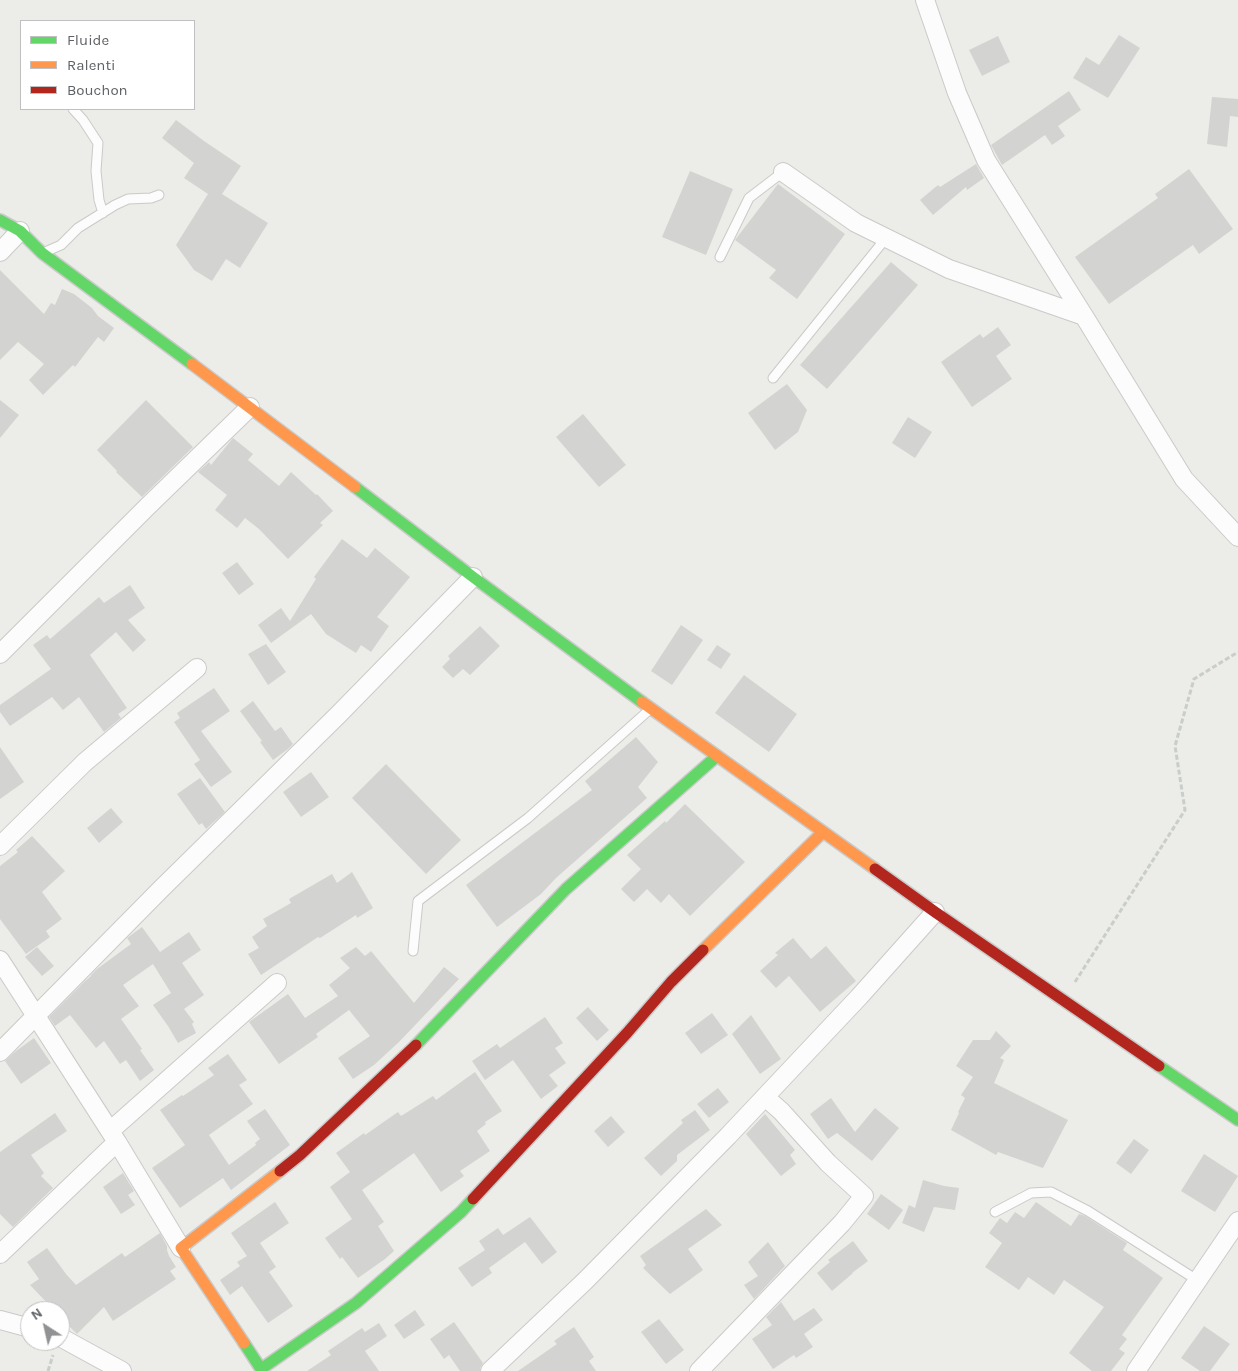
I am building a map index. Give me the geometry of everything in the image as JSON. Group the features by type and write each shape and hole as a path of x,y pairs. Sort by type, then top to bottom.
{"street":[{"path":"925,0 957,94 986,160 1184,479 1238,537"},
{"path":"784,172 856,223 949,269 1084,316"},
{"path":"0,220 20,231 42,253 250,407 650,709 935,912 1238,1120"},
{"path":"0,252 20,231"},
{"path":"0,654 250,407"},
{"path":"0,1052 168,882 338,715 473,577"},
{"path":"0,846 85,762 197,668"},
{"path":"182,1248 300,1156 409,1052 566,889 717,756"},
{"path":"0,960 114,1136 182,1248 260,1369 356,1303 461,1212 627,1033 671,982 822,832"},
{"path":"490,1371 584,1281 721,1143 859,998 935,912"},
{"path":"0,1254 114,1136 277,983"},
{"path":"699,1371 842,1223 864,1196 828,1163 781,1111 765,1097"},
{"path":"1136,1371 1238,1221"},
{"path":"0,1320 20,1325"},
{"path":"70,1343 122,1371"}],"lane":[{"path":"75,110 98,142 96,171 102,213"},
{"path":"720,257 749,198 784,172"},
{"path":"42,253 61,245 78,228 115,205 128,199 151,198 159,195"},
{"path":"773,378 886,238"},
{"path":"413,951 418,901 528,818 650,709"},
{"path":"995,1212 1031,1193 1051,1192 1088,1211 1197,1280"}],"path":[{"path":"1064,1000 1185,810 1176,746 1194,679 1238,652"}],"building":[{"path":"1119,35 1140,48 1108,98 1073,78 1086,57 1099,65"},
{"path":"998,36 1010,62 982,76 969,50"},
{"path":"1069,91 1081,110 1058,126 1065,136 1052,145 1045,135 1002,165 991,145"},
{"path":"1212,97 1238,99 1238,117 1230,116 1227,147 1207,144"},
{"path":"176,120 241,166 222,194 268,223 240,268 226,259 212,281 194,270 176,245 208,194 184,178 194,163 162,138"},
{"path":"976,164 984,178 967,190 966,187 933,215 920,200 938,185 940,187"},
{"path":"1189,169 1233,229 1199,254 1193,245 1109,304 1075,257 1158,198 1155,194"},
{"path":"690,171 733,189 706,255 662,237"},
{"path":"778,184 845,234 797,299 769,278 776,270 735,240"},
{"path":"891,262 918,285 827,389 800,365"},
{"path":"0,270 44,314 51,303 55,305 62,289 74,294 114,328 104,342 98,337 75,367 73,365 43,395 29,380 44,364 18,342 0,360"},
{"path":"998,327 1011,345 996,356 1012,379 972,407 941,362 980,334 983,338"},
{"path":"787,384 807,410 798,432 775,450 748,413"},
{"path":"0,400 19,415 0,438"},
{"path":"146,400 193,447 142,497 97,450"},
{"path":"583,414 626,465 599,487 556,437"},
{"path":"908,417 932,432 915,458 892,443"},
{"path":"233,438 253,454 248,460 279,486 291,472 317,494 333,511 320,523 323,525 288,559 259,529 245,518 237,528 215,510 227,495 198,472 209,462 211,465"},
{"path":"342,539 367,558 375,548 410,577 377,617 389,626 371,652 361,645 356,653 326,634 311,614 271,643 258,625 281,608 290,621 316,579 314,577"},
{"path":"237,562 254,584 239,595 222,573"},
{"path":"130,585 145,608 128,620 146,640 133,652 116,632 90,655 127,708 118,714 121,718 104,732 79,697 63,710 52,697 10,726 0,712 0,705 51,669 33,645 47,635 50,639 99,597 104,603"},
{"path":"681,625 703,640 672,685 651,671"},
{"path":"480,626 500,646 470,675 463,669 453,678 442,667 450,659 448,656"},
{"path":"266,644 286,672 268,685 248,654"},
{"path":"717,645 731,654 721,669 707,660"},
{"path":"744,675 797,714 769,752 715,713"},
{"path":"214,688 230,711 201,731 232,772 211,787 194,764 200,760 174,722 180,718 177,713"},
{"path":"253,701 275,731 281,727 293,744 273,760 240,711"},
{"path":"636,737 658,762 638,787 647,798 556,878 541,894 497,927 466,885 592,790 585,781"},
{"path":"0,747 24,782 0,799"},
{"path":"386,764 461,840 426,874 352,798"},
{"path":"311,772 329,797 301,817 283,792"},
{"path":"200,778 225,812 206,829 202,823 199,825 177,794"},
{"path":"685,804 745,862 690,916 669,894 661,903 647,889 634,902 621,889 641,869 627,855 665,821 666,823"},
{"path":"111,808 123,822 99,843 87,828"},
{"path":"32,836 65,871 42,892 62,919 46,931 50,937 26,954 0,919 0,866 18,852 16,850"},
{"path":"352,872 373,908 357,918 356,915 320,938 318,937 261,975 248,954 259,948 252,937 267,926 263,919 291,903 289,899 332,874 337,883"},
{"path":"142,927 160,952 189,932 201,950 182,963 204,995 184,1009 194,1022 192,1024 196,1033 178,1043 153,1005 171,993 153,964 123,985 139,1006 121,1019 154,1070 140,1081 126,1060 120,1064 104,1041 96,1048 70,1015 55,1026 49,1017 97,969 131,944 127,938"},
{"path":"793,938 811,959 826,946 856,981 820,1012 789,976 776,988 760,971 778,955 775,953"},
{"path":"37,947 54,966 42,976 25,957"},
{"path":"356,947 365,956 371,951 414,1003 444,967 459,979 399,1042 374,1065 353,1079 338,1058 370,1036 349,1010 316,1034 318,1037 279,1064 249,1022 288,994 305,1018 338,996 329,985 350,968 340,958"},
{"path":"588,1007 609,1030 597,1041 576,1018"},
{"path":"712,1013 728,1035 701,1054 685,1033"},
{"path":"751,1015 781,1059 760,1074 732,1034"},
{"path":"545,1017 563,1043 555,1048 566,1063 549,1075 558,1086 541,1099 513,1060 485,1080 472,1061 497,1044 500,1048"},
{"path":"996,1031 1011,1046 1000,1058 1004,1060 994,1083 1068,1120 1043,1168 998,1152 996,1155 951,1130 965,1098 961,1095 973,1077 956,1066 973,1040 990,1040"},
{"path":"34,1038 51,1063 21,1084 5,1061"},
{"path":"228,1054 247,1080 239,1085 253,1104 209,1135 229,1165 256,1145 255,1143 260,1139 247,1121 265,1109 290,1145 231,1190 223,1178 180,1208 152,1168 185,1145 160,1110 214,1075 208,1068"},
{"path":"475,1072 502,1111 485,1122 486,1124 477,1131 490,1151 460,1171 464,1176 441,1192 414,1153 362,1190 384,1222 378,1226 394,1251 358,1278 342,1257 340,1259 325,1238 352,1219 330,1187 350,1172 336,1153 398,1112 401,1116 433,1096 436,1100"},
{"path":"718,1088 729,1102 709,1118 697,1104"},
{"path":"831,1098 855,1132 875,1108 899,1128 872,1161 837,1133 828,1139 810,1114"},
{"path":"695,1110 710,1130 677,1155 677,1161 661,1176 644,1158 683,1123 681,1120"},
{"path":"55,1113 67,1131 31,1155 44,1173 41,1176 53,1188 13,1227 0,1214 0,1152"},
{"path":"765,1114 795,1150 790,1155 796,1164 781,1176 746,1134"},
{"path":"611,1116 625,1132 608,1147 594,1131"},
{"path":"1134,1139 1149,1150 1131,1174 1116,1163"},
{"path":"1204,1154 1238,1176 1215,1212 1181,1191"},
{"path":"123,1173 134,1191 128,1195 135,1205 121,1214 103,1187"},
{"path":"923,1180 959,1188 955,1210 934,1207 924,1232 902,1223 909,1205 915,1208"},
{"path":"881,1194 903,1210 889,1230 867,1214"},
{"path":"275,1202 289,1223 260,1243 276,1267 269,1272 293,1306 268,1323 242,1286 230,1295 220,1280 240,1266 237,1262 247,1256 231,1233"},
{"path":"1036,1202 1071,1226 1079,1214 1085,1216 1127,1243 1123,1250 1163,1278 1122,1335 1127,1339 1119,1349 1125,1353 1111,1371 1092,1371 1069,1353 1104,1307 1064,1280 1054,1295 1028,1277 1019,1290 985,1267 1002,1243 989,1233 1000,1218 1007,1223 1015,1212 1024,1218"},
{"path":"706,1209 722,1225 688,1249 703,1270 670,1294 643,1268 646,1265 640,1256"},
{"path":"530,1217 557,1252 542,1264 525,1242 489,1268 492,1273 472,1287 458,1268 485,1250 479,1241 498,1228 503,1235"},
{"path":"160,1233 167,1246 169,1256 176,1267 170,1271 176,1279 113,1321 104,1307 77,1334 70,1327 70,1301 45,1301 30,1285 39,1279 27,1262 47,1248 76,1285 122,1253 125,1257"},
{"path":"853,1241 868,1261 832,1291 817,1273 830,1262 828,1260"},
{"path":"768,1242 785,1266 754,1299 744,1285 758,1276 748,1262"},
{"path":"781,1302 794,1321 814,1308 823,1320 804,1334 813,1347 796,1358 794,1355 773,1369 752,1339 772,1325 766,1317"},
{"path":"415,1310 425,1325 404,1339 394,1325"},
{"path":"659,1319 684,1350 666,1364 641,1332"},
{"path":"454,1322 483,1363 480,1371 460,1371 449,1355 444,1359 430,1339"},
{"path":"379,1323 387,1336 365,1351 379,1371 307,1371 331,1355 328,1351 362,1328 365,1332"},
{"path":"1204,1326 1230,1344 1210,1371 1200,1371 1181,1358"},
{"path":"574,1327 594,1357 589,1361 596,1371 518,1371 557,1344 554,1341"}],"traffic: fast":[{"path":"0,220 20,231 42,253 192,364"},
{"path":"355,487 642,702"},
{"path":"416,1045 566,889 717,756"},
{"path":"1159,1066 1238,1120"},
{"path":"244,1343 261,1369 356,1303 461,1212 473,1199"}],"traffic: slow":[{"path":"192,364 355,487"},
{"path":"642,702 875,869"},
{"path":"703,950 822,833"},
{"path":"244,1343 181,1248 280,1171"}],"traffic: jam":[{"path":"875,869 1159,1066"},
{"path":"473,1199 627,1033 671,982 703,950"},
{"path":"280,1171 300,1155 416,1045"}]}
